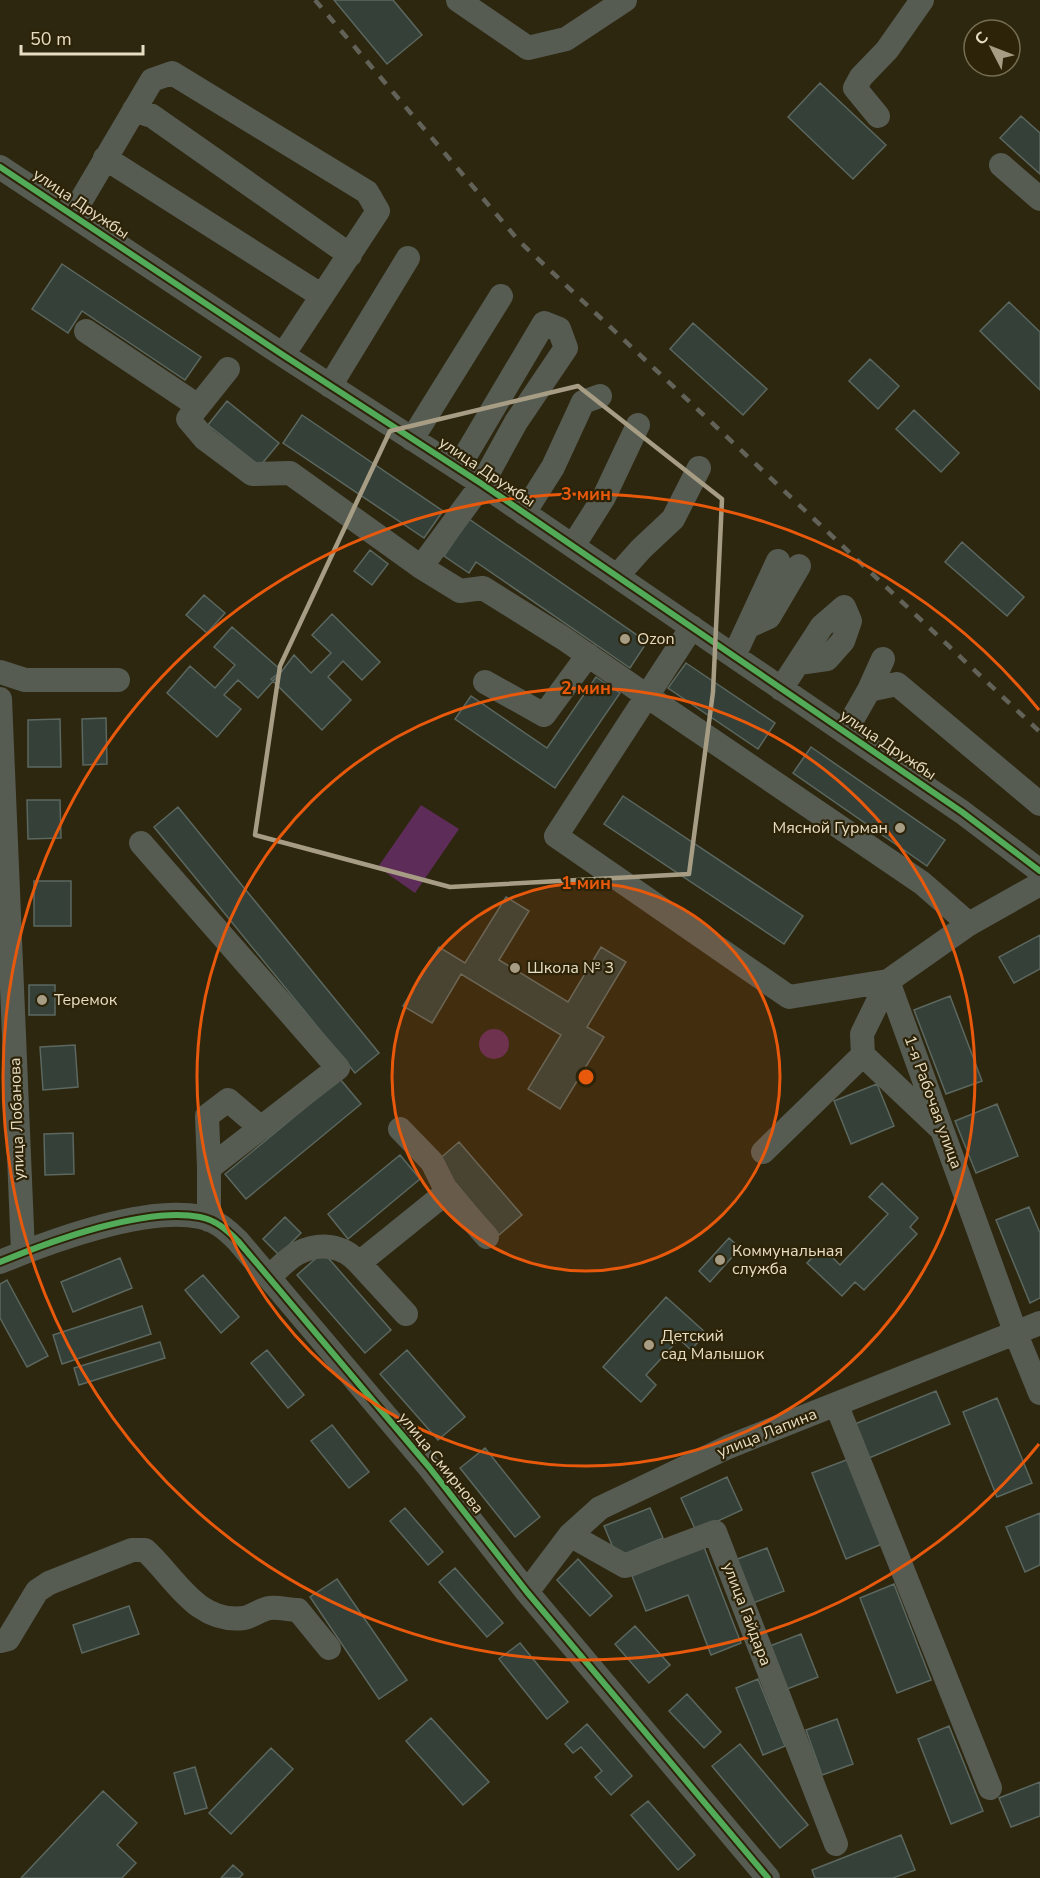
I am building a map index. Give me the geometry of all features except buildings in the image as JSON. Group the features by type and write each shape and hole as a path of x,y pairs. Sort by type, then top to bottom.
{"street":[{"path":"458,0 528,48 566,39 625,0"},
{"path":"878,116 855,88 861,77 887,50 922,0"},
{"path":"73,214 152,80 172,73 367,192 378,211 283,355"},
{"path":"134,110 152,116 350,255"},
{"path":"105,158 322,296"},
{"path":"1000,165 1040,199"},
{"name":"улица Дружбы","path":"0,167 482,484 962,812 1040,871"},
{"path":"330,386 408,258"},
{"path":"412,439 501,296"},
{"path":"421,567 482,484 516,422 566,348 559,329 544,323 458,468"},
{"path":"86,331 198,406"},
{"path":"228,369 188,419 205,439 252,474 290,473 421,567 460,591 483,588 588,655 922,883 969,924"},
{"path":"524,513 553,467 584,402 600,396"},
{"path":"573,546 604,497 638,425"},
{"path":"617,576 641,549 673,519 699,468"},
{"path":"734,656 747,627 769,617 789,564"},
{"path":"692,627 556,836 789,997 888,981 969,924 1040,884"},
{"path":"485,682 544,715 588,655"},
{"path":"845,732 884,659"},
{"path":"781,689 799,663"},
{"path":"0,672 25,680 118,680"},
{"path":"869,690 897,684 1040,804"},
{"name":"улица Лобанова","path":"0,699 10,1176 23,1252"},
{"path":"141,843 338,1068 209,1168"},
{"path":"888,981 862,1034 863,1055 944,1130"},
{"name":"1-я Рабочая улица","path":"888,981 944,1130 1016,1334 1040,1393"},
{"path":"763,1152 863,1055"},
{"path":"208,1220 207,1116 228,1100 261,1128"},
{"path":"400,1129 432,1162 447,1192 487,1237"},
{"path":"359,1263 447,1192"},
{"name":"улица Смирнова","path":"0,1262 23,1252 110,1224 169,1216 201,1217 222,1226 269,1277 429,1467 527,1592 768,1878"},
{"path":"269,1277 298,1253 326,1245 352,1254 406,1314"},
{"name":"улица Лапина","path":"527,1592 570,1535 600,1508 728,1447 837,1406 1040,1323"},
{"path":"837,1406 990,1788"},
{"name":"улица Гайдара","path":"570,1535 625,1566 715,1532 836,1844"},
{"path":"0,1641 8,1639 37,1591 49,1583 132,1550 145,1550 187,1596 217,1617 244,1618 269,1608 298,1610 329,1648"}],"highlighted area":[{"path":"578,386 722,499 713,692 689,874 450,887 255,835 280,666 390,431"}],"shaded area":[{"path":"421,805 459,829 415,893 378,867"},
{"path":"494,1029 500,1030 508,1038 508,1050 500,1058 494,1059 488,1058 480,1050 479,1044 480,1038 488,1030"}],"railway":[{"path":"315,0 519,241 1040,732"}],"cycle path":[{"path":"0,167 482,484 962,812 1040,871"},
{"path":"0,1262 71,1236 153,1216 200,1217 211,1220 225,1229 238,1241 429,1467 527,1592 768,1878"}],"place":[{"name":"Ozon","path":"625,639"},
{"name":"Мясной Гурман","path":"900,828"},
{"name":"Школа № 3","path":"515,968"},
{"name":"Теремок","path":"42,1000"},
{"name":"Коммунальная служба","path":"720,1260"},
{"name":"Детский сад Малышок","path":"649,1345"}]}
